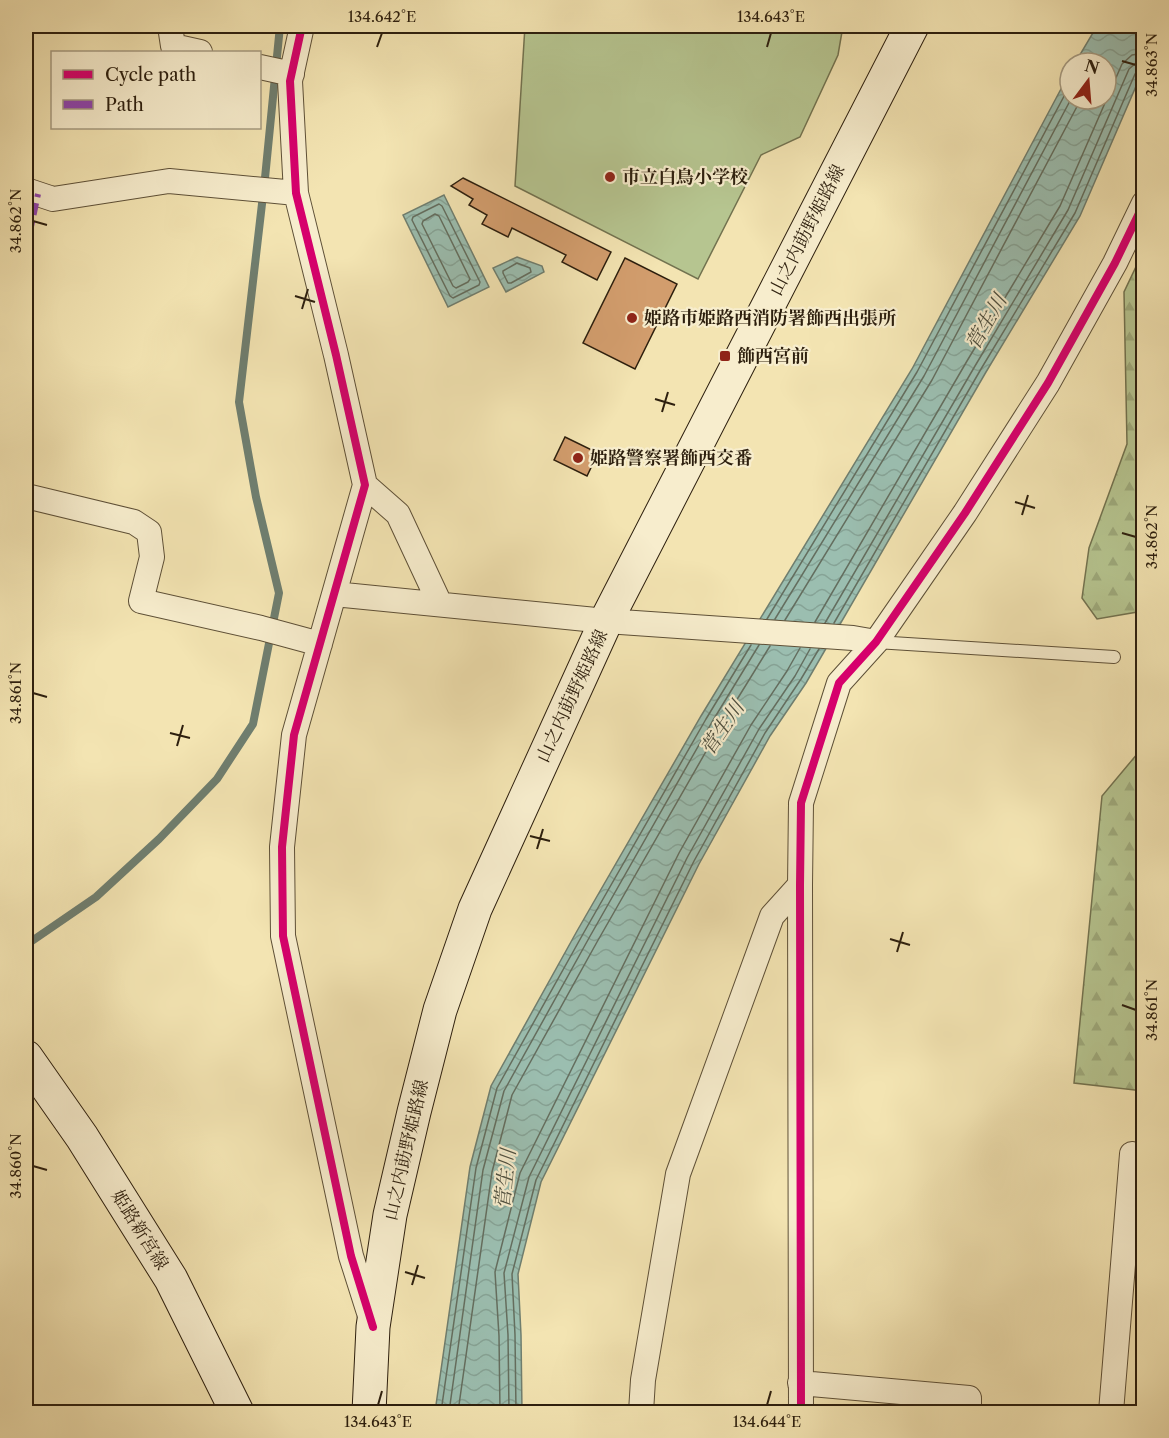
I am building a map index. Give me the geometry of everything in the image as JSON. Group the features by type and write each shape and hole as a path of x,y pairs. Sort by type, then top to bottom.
{"main road":[{"name":"山之内莇野姫路線","path":"369,1413 373,1327 390,1215 440,1010 475,909 615,622 912,26"},
{"name":"姫路新宮線","path":"26,1057 82,1137 171,1279 237,1413"}],"street":[{"path":"170,26 173,46 196,51"},
{"path":"302,26 290,81 296,193 365,485 294,735 282,847 283,936 351,1256 373,1327"},
{"path":"261,66 292,74"},
{"path":"26,190 53,199 169,181 296,193"},
{"path":"801,1413 800,885 801,803 804,792 839,683 864,640 965,513 1048,383 1115,263 1143,203"},
{"path":"365,485 398,514 440,604"},
{"path":"26,496 134,522 149,532 152,557 141,601 320,644"},
{"path":"334,594 615,622 864,640"},
{"path":"641,1413 643,1380 678,1174 772,916 800,885"},
{"path":"1111,1413 1132,1154"},
{"path":"800,1383 969,1398 969,1413"}],"lane":[{"path":"864,640 1114,657"}],"green space":[{"path":"525,26 843,26 838,55 800,137 761,155 698,279 515,186"},
{"path":"1143,252 1143,611 1097,619 1082,598 1089,548 1127,444 1124,292"},
{"path":"1143,747 1143,1091 1074,1083 1102,796"}],"water":[{"name":"菅生川","path":"1097,26 1143,26 1143,70 1080,216 986,372 806,683 770,736 699,864 541,1182 518,1274 522,1412 435,1412 470,1167 491,1086 701,716 912,369 1058,95 1058,111 1118,111 1118,51 1082,51"},
{"path":"444,195 489,287 448,307 403,215"},
{"path":"517,257 542,266 544,272 506,292 493,268"}],"building":[{"path":"463,178 611,252 597,280 562,262 566,255 512,228 508,237 482,224 487,215 469,205 473,199 451,186"},
{"path":"625,258 677,284 635,369 583,343"},
{"path":"565,437 598,453 587,476 554,460"}],"waterway":[{"path":"26,945 96,897 159,839 217,779 253,724 279,593 256,497 239,402 280,26"}],"marked path":[{"path":"26,250 38,194"}],"cycle path":[{"path":"302,26 290,81 296,193 365,485 294,735 282,847 283,936 351,1256 373,1327"},
{"path":"801,1412 801,803 839,683 876,642 965,513 1048,383 1115,263 1144,203"}],"place":[{"name":"市立白鳥小学校","path":"610,177"},
{"name":"姫路市姫路西消防署飾西出張所","path":"632,318"},
{"name":"飾西宮前","path":"725,356"},
{"name":"姫路警察署飾西交番","path":"578,458"}]}
